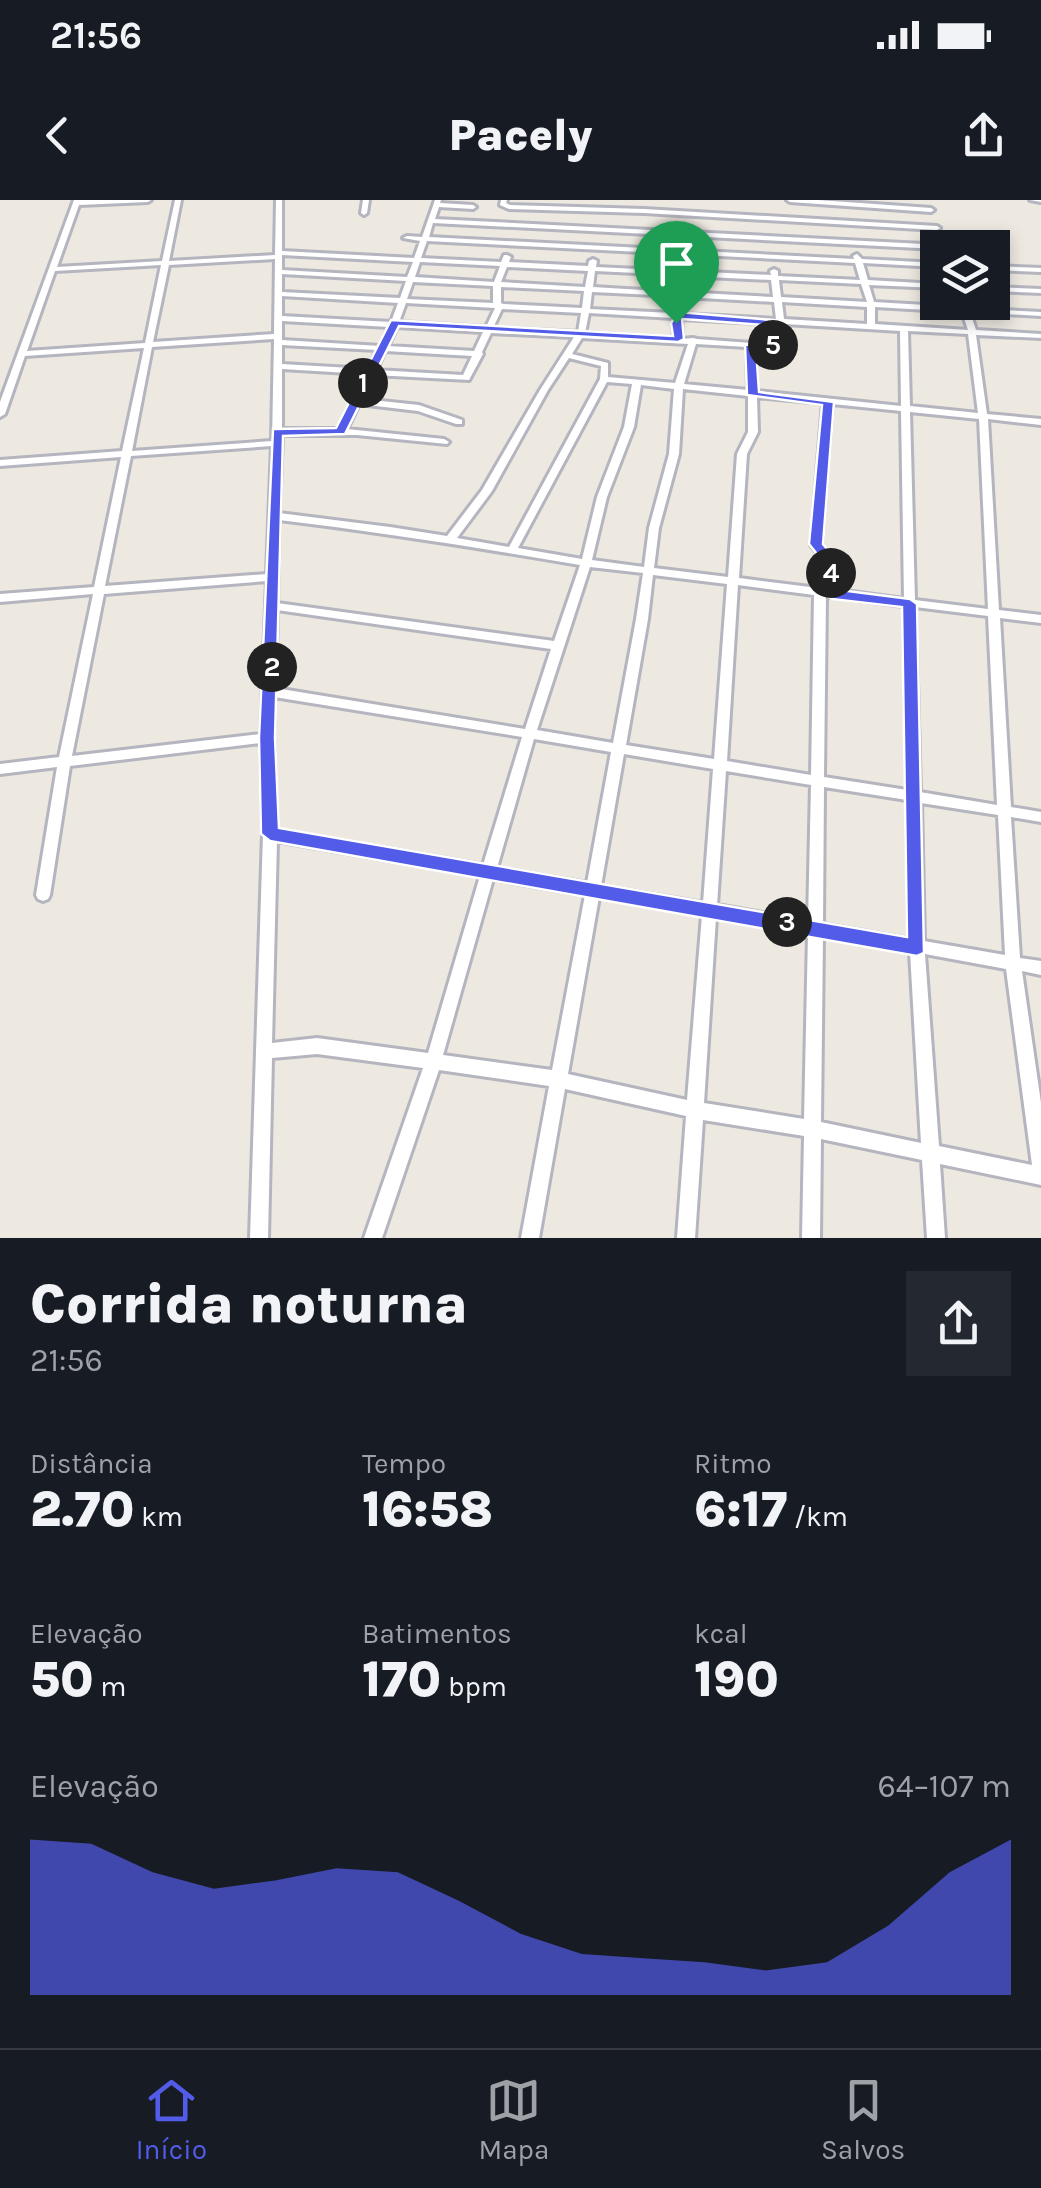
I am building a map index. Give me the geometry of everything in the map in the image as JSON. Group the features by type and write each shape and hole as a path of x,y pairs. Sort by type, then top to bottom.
{"street":[{"path":"0,414 77,202 148,200"},
{"path":"43,895 64,763 178,200"},
{"path":"258,1238 270,834 267,738 280,200"},
{"path":"364,213 366,200"},
{"path":"504,200 504,206 604,205 937,228 928,200"},
{"path":"678,339 686,200"},
{"path":"280,318 783,344 776,277 765,236 764,200"},
{"path":"790,200 932,210"},
{"path":"1033,200 1041,200"},
{"path":"340,432 395,322 437,202 474,206"},
{"path":"844,202 871,304 871,328"},
{"path":"450,540 487,491 582,332 604,205"},
{"path":"500,305 497,283 523,207"},
{"path":"430,221 920,246"},
{"path":"407,238 920,264"},
{"path":"52,270 279,255 504,262 920,285"},
{"path":"1010,269 1041,270"},
{"path":"279,272 920,305"},
{"path":"1010,289 1041,291"},
{"path":"280,294 1041,336"},
{"path":"278,366 466,378 500,305"},
{"path":"1010,311 1041,314"},
{"path":"968,320 983,416 1013,964 1041,1165"},
{"path":"904,329 917,947 936,1238"},
{"path":"22,354 277,339 480,354"},
{"path":"530,1238 650,571 654,528 674,454 680,385 692,340"},
{"path":"686,1238 742,454 753,432 751,345"},
{"path":"511,552 604,379 605,365 566,355"},
{"path":"604,379 1041,422"},
{"path":"373,1238 434,1059 528,736 586,563 602,496 629,427 637,382"},
{"path":"356,401 429,410 459,422"},
{"path":"812,1238 814,926 819,854 816,780 831,562 816,544 828,402"},
{"path":"0,462 127,454 340,432 444,442"},
{"path":"275,516 586,563 1041,619"},
{"path":"0,598 273,577"},
{"path":"273,606 560,646"},
{"path":"271,692 1041,817"},
{"path":"0,770 267,738"},
{"path":"270,834 1041,968"},
{"path":"264,1051 316,1046 434,1059 814,1129 1041,1176"}],"route":[{"path":"678,316 781,323 783,344 751,345 753,395 828,402 816,544 831,562 832,594 910,604 917,947 270,834 267,738 277,432 340,432 395,322 678,339 676,323 678,316"}]}
